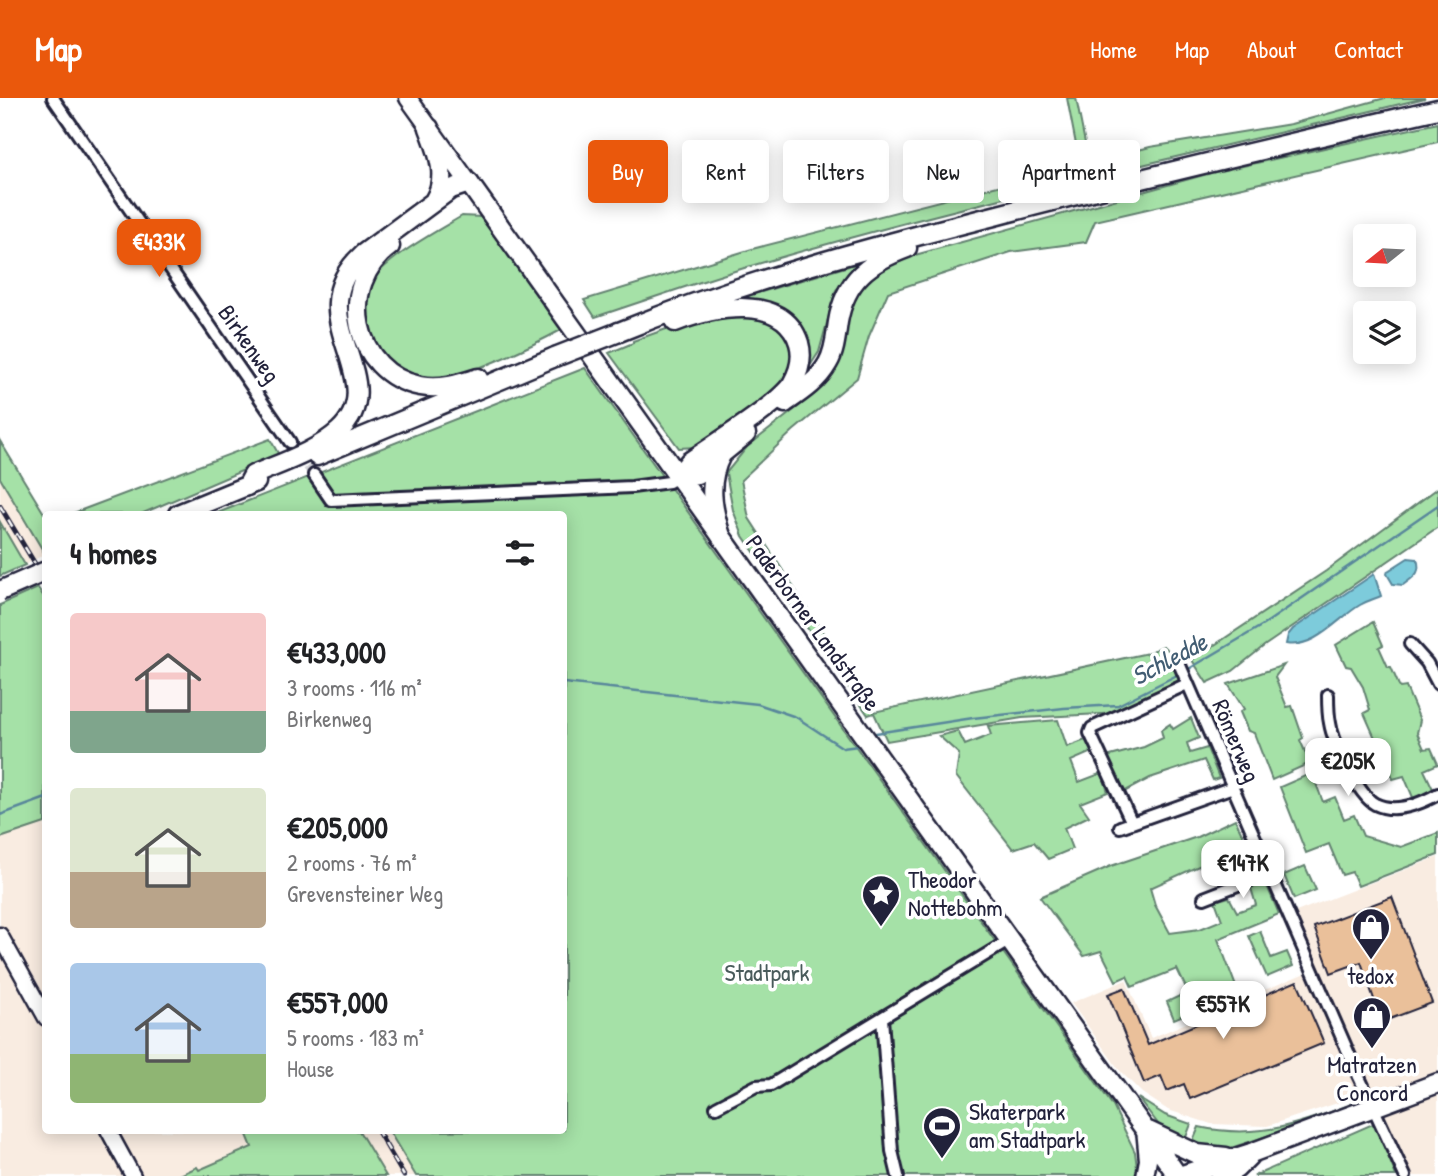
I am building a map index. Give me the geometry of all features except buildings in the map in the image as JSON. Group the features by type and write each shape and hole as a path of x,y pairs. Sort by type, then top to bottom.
{"main road":[{"name":"Paderborner Landstraße","path":"408,98 1178,1176"},
{"path":"185,511 555,357 784,272 1116,185 1438,108"},
{"path":"429,128 442,173 440,192 433,203"},
{"path":"247,486 253,475 320,444 345,424 355,405 354,371 338,321 340,288 347,272 363,254 452,189 469,183"},
{"path":"469,183 461,196 387,248 373,262 365,275 357,301 359,327 368,349 378,363 398,378 415,385 450,386 500,370 525,370"},
{"path":"677,477 697,474 811,383 824,370 832,354 843,302 857,277 872,264 914,245 929,233"},
{"path":"626,329 656,328 705,313 762,310 788,323 800,346 799,368 788,389 688,462 677,477"},
{"path":"721,536 714,510 712,485 722,455"},
{"path":"0,591 42,573"},
{"path":"1178,1176 1251,1153 1438,1083"},
{"path":"1145,1129 1197,1154 1230,1158"},
{"path":"1145,1129 1148,1160 1145,1176"},
{"path":"1220,1176 1236,1169 1251,1153"}],"street":[{"name":"Birkenweg","path":"53,98 290,442"},
{"path":"314,475 331,500 632,487 669,482 677,477"},
{"path":"1410,644 1427,663 1438,684"},
{"name":"Römerweg","path":"1178,661 1405,1176"},
{"path":"1132,823 1090,733 1092,728 1187,684"},
{"path":"1328,695 1330,725 1354,782 1374,803 1398,809 1426,801 1438,794"},
{"path":"1120,827 1233,787"},
{"path":"1204,898 1271,872"},
{"path":"0,935 42,1011"},
{"path":"716,1107 756,1086 771,1085 1010,940"},
{"path":"882,1018 892,1151 898,1176"},
{"path":"110,1134 133,1176"}],"shaded area":[{"path":"0,478 42,549 42,556 25,565 0,522"},
{"path":"42,824 42,1134 246,1134 252,1147 199,1171 197,1167 178,1176 0,1176 0,838"},
{"path":"1438,857 1438,1176 1412,1176 1387,1119 1359,1096 1267,1126 1211,1124 1168,1110 1142,1093 1120,1071 1071,1003 1126,980 1151,1038 1305,973 1296,912"},
{"path":"361,1134 391,1134 416,1176 386,1176"}],"green space":[{"path":"1067,98 1076,98 1084,140 1075,140"},
{"path":"1385,98 1425,98 1140,166 1140,150 1291,124"},
{"path":"1438,123 1438,142 1095,221 1086,242 1011,252 888,292 869,336 857,378 793,431 741,480 749,518 874,712 1148,653 1163,646 1171,654 1180,682 1121,713 1022,718 887,741 874,713 868,715 743,536 733,510 726,473 747,447 823,387 839,359 852,304 869,278 897,260 1103,203 1140,203 1140,193 1211,173"},
{"path":"998,186 998,200 740,269 595,317 584,300 752,249 931,203 984,203 984,190"},
{"path":"462,216 481,217 561,330 463,374 436,379 412,375 393,365 374,340 367,318 366,292 374,277 396,257"},
{"path":"862,262 836,290 819,352 802,378 805,354 804,337 799,324 778,311 724,303"},
{"path":"745,313 776,320 794,341 793,369 778,392 696,447 679,448 609,353 633,341 683,323"},
{"name":"Stadtpark","path":"585,368 1113,1106 1135,1152 1138,1176 416,1176 391,1134 567,1134 567,511 223,511"},
{"path":"270,439 279,455 148,511 79,511"},
{"path":"0,441 43,511 42,549 0,478"},
{"path":"1438,488 1438,527 1264,646 1233,671 1207,683 1192,660 1326,571"},
{"path":"0,522 25,565 0,576"},
{"path":"38,588 42,594 42,824 0,838 0,605"},
{"path":"1373,622 1383,645 1379,647 1388,667 1391,667 1400,688 1406,687 1420,720 1417,733 1424,749 1431,748 1438,764 1424,770 1434,791 1414,800 1404,776 1393,779 1364,713 1370,710 1363,687 1351,667 1346,666 1336,645"},
{"path":"1284,665 1275,677 1287,707 1292,706 1303,738 1300,740 1310,763 1272,780 1254,733 1248,731 1240,712 1244,709 1228,684"},
{"path":"1191,718 1199,738 1187,743 1190,753 1207,748 1219,778 1213,780 1204,760 1150,778 1120,794 1103,758 1144,747 1163,738 1161,730 1170,724 1173,729"},
{"path":"1058,720 1067,747 1088,739 1092,752 1071,761 1079,782 1102,773 1108,792 1080,803 1089,816 1064,828 1072,849 1048,859 1034,842 1013,849 956,776 959,754 939,736 958,731 965,745 991,735 988,726"},
{"path":"1312,773 1323,802 1335,797 1344,819 1354,815 1363,836 1401,847 1438,833 1438,855 1358,886 1352,872 1342,875 1329,844 1306,853 1280,787"},
{"path":"1235,819 1249,848 1213,854 1210,861 1150,888 1155,905 1170,933 1200,929 1222,920 1215,901 1229,897 1237,912 1256,905 1251,888 1265,881 1279,914 1218,939 1238,992 1174,1019 1167,1002 1188,992 1177,969 1132,987 1127,976 1116,981 1101,951 1084,956 1040,897 1111,866 1197,837"},
{"path":"1305,866 1316,890 1294,899 1284,875"},
{"path":"1260,931 1271,958 1287,952 1293,966 1267,977 1249,936"},
{"path":"1138,1098 1165,1115 1191,1124 1183,1145 1166,1134"},
{"path":"1359,1101 1357,1106 1231,1148 1190,1148 1199,1127 1242,1132 1281,1127"},
{"path":"1375,1123 1396,1176 1254,1176"},
{"path":"247,1134 361,1134 386,1176 178,1176 252,1147"}],"water":[{"path":"1408,558 1417,559 1417,572 1403,585 1393,584 1388,571"},
{"path":"1374,574 1381,596 1360,605 1307,642 1286,644 1293,629"}],"waterway":[{"name":"Schledde","path":"1187,670 1263,625 1438,505"},
{"name":"Schledde","path":"876,733 973,718 1118,705 1181,673"},
{"name":"Schledde","path":"567,683 758,704 796,717 843,748 858,746"},
{"name":"Schledde","path":"0,815 42,799"}],"tunnel":[{"path":"290,442 314,475"}],"railway":[{"path":"0,506 42,575"},
{"path":"379,1134 404,1176"}],"place":[{"name":"Theodor Nottebohm","path":"881,928"},
{"name":"tedox","path":"1371,961"},
{"name":"Matratzen Concord","path":"1372,1050"},
{"name":"Skaterpark am Stadtpark","path":"942,1160"}]}
